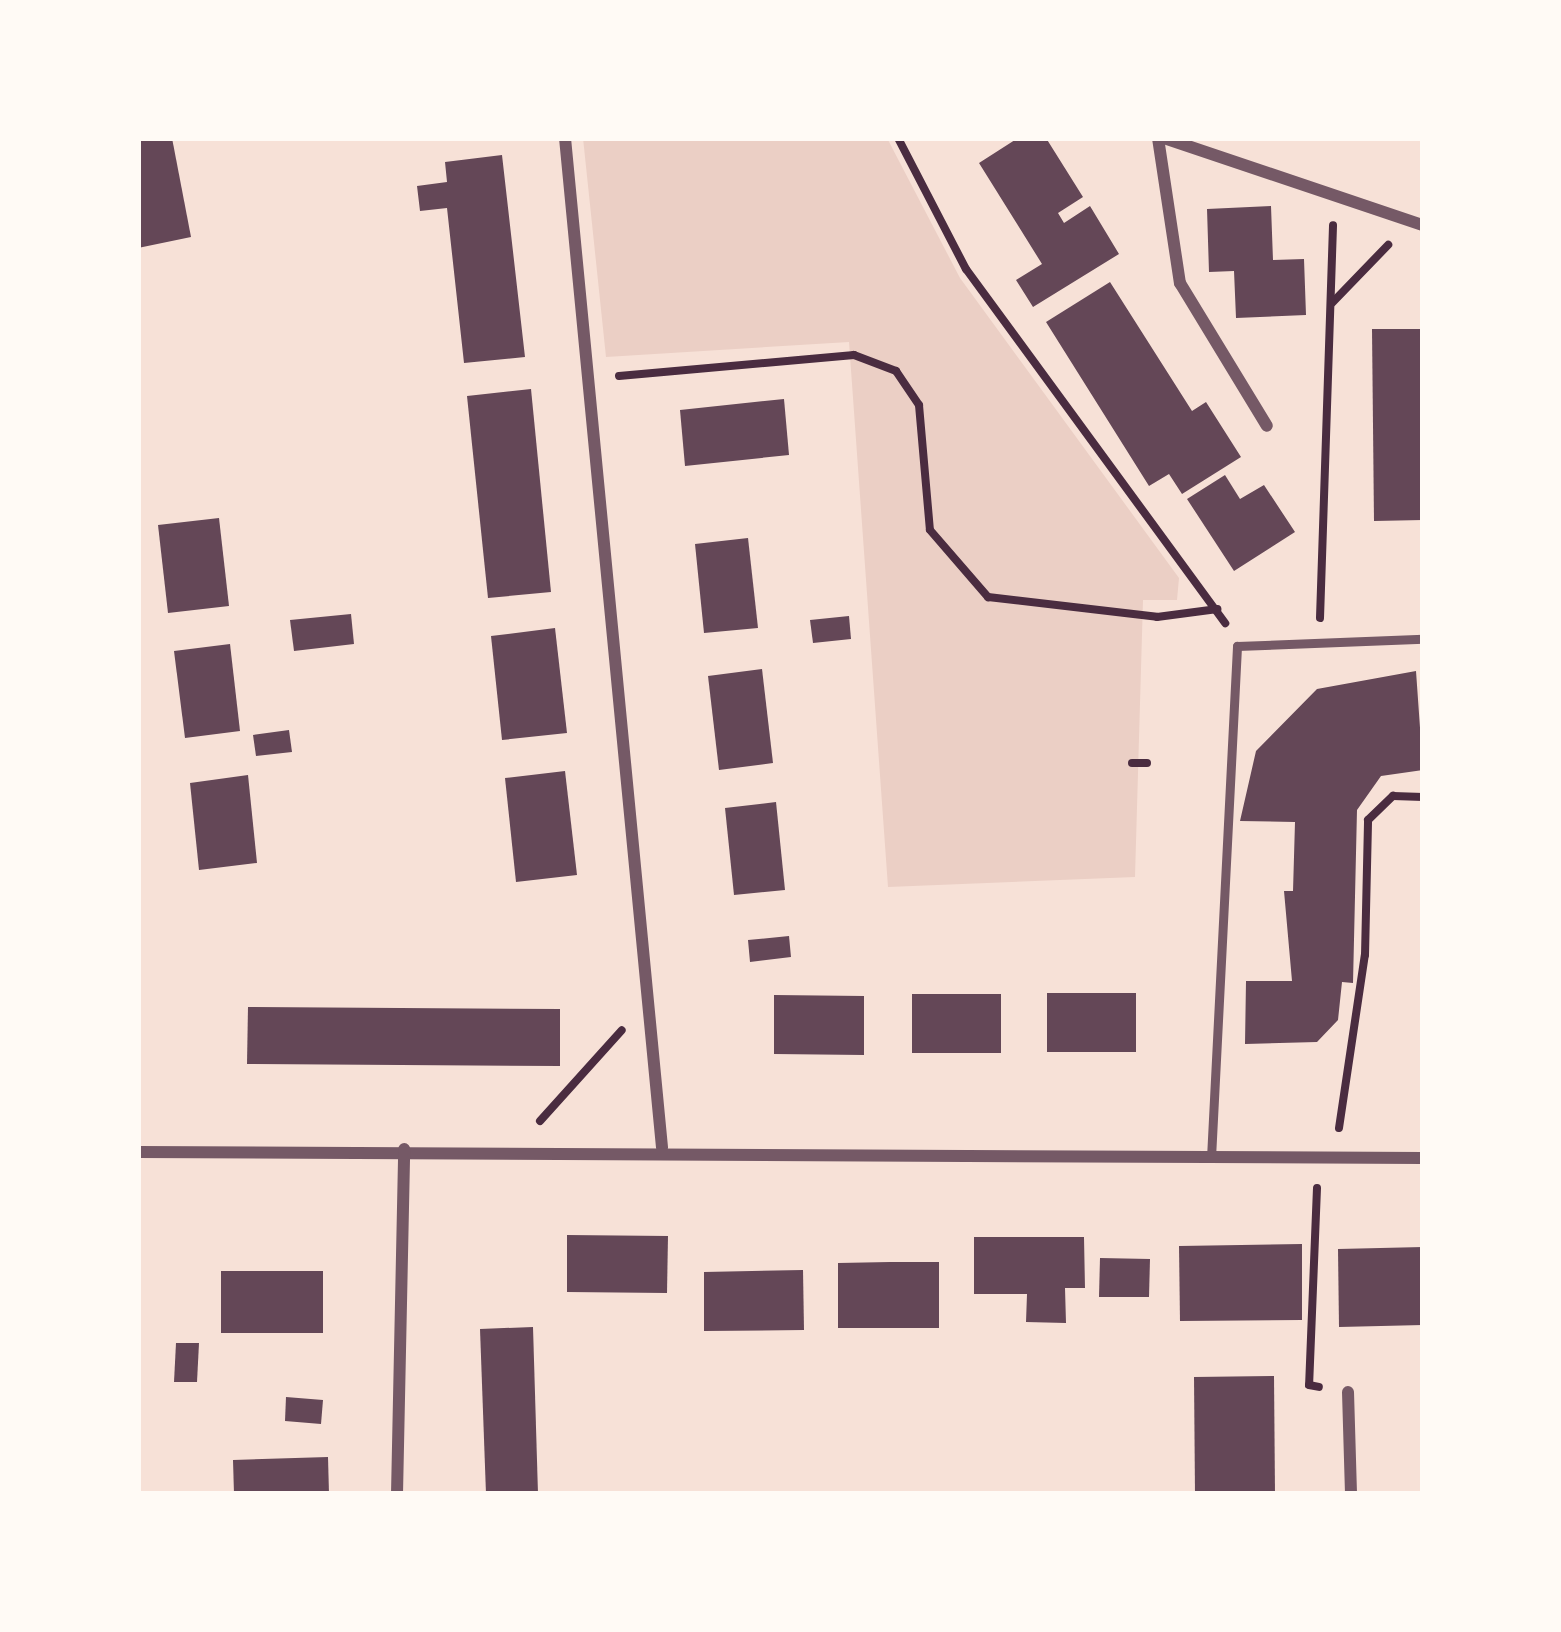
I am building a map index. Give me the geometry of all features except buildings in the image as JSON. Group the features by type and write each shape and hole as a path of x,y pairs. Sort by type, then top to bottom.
{"street":[{"path":"565,138 582,380 662,1147"},
{"path":"1267,426 1180,283 1161,138 1417,223"},
{"path":"138,1152 662,1147 1423,1158"},
{"path":"398,1494 404,1149"},
{"path":"1348,1392 1351,1494"}],"lane":[{"path":"1211,1158 1237,646 1423,639"}],"path":[{"path":"898,138 966,269 1217,608 1237,646"},
{"path":"1319,643 1333,195"},
{"path":"1331,304 1417,223"},
{"path":"582,380 854,355 896,371 919,405 930,530 988,597 1157,617 1217,608"},
{"path":"1132,763 1147,763"},
{"path":"1335,1156 1365,955 1369,820 1376,803 1423,797"},
{"path":"514,1149 648,1000"},
{"path":"1318,1156 1309,1385 1348,1392"}],"shaded area":[{"path":"583,138 887,138 960,278 1179,578 1177,600 1143,600 1135,877 888,887 849,342 606,357"}]}
